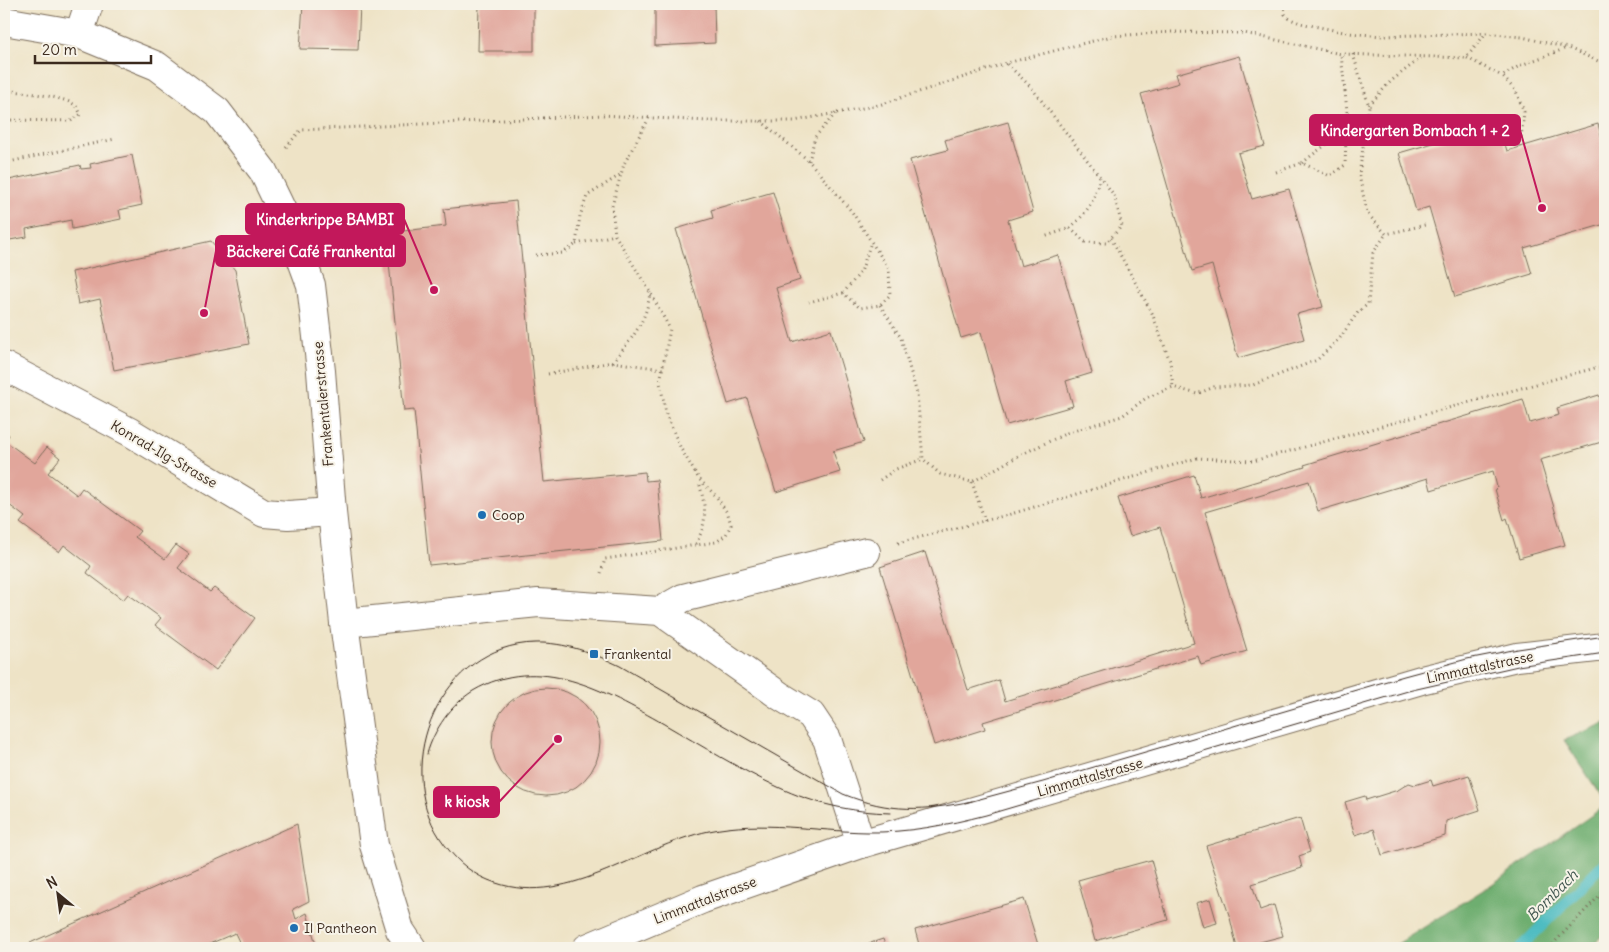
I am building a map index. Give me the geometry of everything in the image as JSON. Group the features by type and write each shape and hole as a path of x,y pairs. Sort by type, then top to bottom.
{"main road":[{"path":"79,34 89,4"},
{"name":"Frankentalerstrasse","path":"4,21 79,34 157,66 217,111 263,171 289,225 311,285 321,371 332,512 344,623 374,845 400,930 412,948"},
{"name":"Konrad-Ilg-Strasse","path":"4,366 130,432 264,513 332,512"},
{"path":"660,611 682,598 866,552"},
{"path":"344,623 538,603 660,611 780,696 811,715 827,739 861,844"},
{"name":"Limmattalstrasse","path":"587,948 703,899 861,844 1421,680 1517,657 1605,647"}],"path":[{"path":"1284,4 1285,14 1288,18 1300,23 1348,33 1383,36 1486,33 1522,37 1568,48 1605,64"},
{"path":"302,130 602,115 708,121 794,121 879,105 1006,64 1112,36 1172,32 1244,33 1342,54 1466,58 1502,76 1516,91 1524,112 1520,147"},
{"path":"1466,58 1486,33"},
{"path":"1502,76 1521,66 1568,48"},
{"path":"1302,163 1330,176 1344,165 1347,111 1342,54"},
{"path":"1353,54 1369,106 1358,175 1367,213 1386,234"},
{"path":"1369,106 1391,81 1421,58"},
{"path":"1006,64 1030,87 1114,195 1122,226 1106,243 1085,242 1070,228"},
{"path":"4,90 68,101 77,106 81,114 71,121 4,120"},
{"path":"1276,172 1302,163 1328,143 1347,111"},
{"path":"809,160 815,137 836,113"},
{"path":"599,579 605,559 716,542 726,535 731,525 728,514 716,496 699,479 681,449 666,414 660,382 670,330 650,292 615,235 612,206 624,164 649,118"},
{"path":"760,121 809,160 852,212 889,269 890,295 880,304 860,308 843,293"},
{"path":"4,163 115,140"},
{"path":"576,244 580,216 587,196 621,175"},
{"path":"1044,237 1070,228 1087,213 1100,177"},
{"path":"880,304 901,338 917,394 924,459 940,474 972,482 1020,455 1068,433 1122,416 1146,398 1173,387 1197,394 1214,387 1253,385 1317,360 1340,338 1358,312 1368,304 1373,253 1386,234 1426,225"},
{"path":"536,255 563,253 576,244 615,235"},
{"path":"1111,238 1152,313 1170,361 1173,387"},
{"path":"809,302 843,293 861,272 871,242"},
{"path":"612,362 636,334 648,306 650,292"},
{"path":"548,374 612,362 663,368"},
{"path":"866,552 1011,514 1197,458 1253,460 1594,368 1605,368"},
{"path":"880,480 896,469 924,459"},
{"path":"696,545 704,530 706,516 699,479"},
{"path":"972,482 985,521"},
{"path":"1548,948 1605,890"}],"green space":[{"path":"1605,723 1605,802 1564,740"},
{"path":"1605,806 1605,932 1591,948 1391,948 1488,887"}],"building":[{"path":"303,4 360,4 358,50 300,49"},
{"path":"479,4 534,4 534,51 478,51"},
{"path":"655,4 714,4 715,43 655,46"},
{"path":"1239,56 1265,146 1238,153 1252,199 1289,189 1323,307 1297,314 1304,339 1238,358 1212,265 1192,271 1141,94 1179,83 1176,74"},
{"path":"1008,122 1033,212 1008,220 1021,266 1058,255 1092,373 1066,381 1073,406 1007,425 981,332 961,338 910,160 948,150 945,140"},
{"path":"1499,124 1507,151 1598,124 1605,150 1605,224 1524,248 1532,274 1455,297 1429,207 1416,211 1399,153"},
{"path":"132,155 142,205 119,210 121,219 72,229 71,220 26,229 27,237 4,241 4,181 80,165 81,169 91,168 90,164"},
{"path":"773,192 800,280 776,288 792,342 831,330 864,442 833,451 840,472 776,492 747,398 728,404 676,229 713,218 711,210"},
{"path":"516,201 544,482 645,472 646,481 657,480 663,541 429,565 414,410 404,411 386,233 446,226 444,209"},
{"path":"211,241 235,270 249,344 114,370 100,299 78,304 72,272"},
{"path":"1599,395 1605,417 1605,441 1540,460 1565,545 1519,558 1507,518 1504,520 1495,489 1497,487 1493,471 1431,490 1428,478 1318,511 1309,481 1205,512 1247,651 1201,665 1198,656 983,722 985,729 934,745 880,567 925,552 968,690 999,680 1005,701 1194,643 1160,527 1130,536 1118,498 1194,475 1201,498 1523,399 1530,423 1559,415 1557,408"},
{"path":"4,431 9,435 5,441 35,463 47,447 60,458 48,473 77,495 82,488 140,531 135,537 165,559 176,545 189,554 178,568 210,592 214,588 255,618 216,670 155,625 161,618 128,594 123,600 87,573 91,566 64,545 59,552 20,523 25,517 4,501"},
{"path":"546,688 567,692 584,704 596,721 600,742 596,763 584,780 567,792 546,796 525,792 508,780 496,763 492,742 496,721 508,704 525,692"},
{"path":"1469,775 1480,810 1446,821 1445,836 1382,855 1374,829 1355,835 1345,802 1365,796 1366,800 1398,790 1409,783 1415,785 1431,780 1433,786"},
{"path":"1300,818 1310,852 1299,856 1302,868 1252,884 1260,910 1274,905 1283,936 1237,948 1230,918 1206,846"},
{"path":"297,824 309,901 293,909 296,919 307,913 317,948 242,948 235,933 200,948 21,947"},
{"path":"1151,860 1168,920 1095,941 1078,880"},
{"path":"1024,899 1039,948 920,948 915,930"},
{"path":"1210,899 1217,923 1203,927 1196,903"},
{"path":"883,939 886,948 855,948"}],"waterway":[{"name":"Bombach","path":"1520,948 1605,862"}],"tram line":[{"path":"965,803 1467,659 1605,636"},
{"path":"972,801 938,807 907,808 876,805 843,794 620,666 579,649 546,643 502,649 474,664 451,686 434,713 424,744 421,776 426,808 440,838 461,863 474,873 488,880 516,888 544,888 572,883 655,849 709,831 748,826 768,826 882,832 912,830 957,822 1408,691 1518,666 1605,653"},
{"path":"427,754 444,718 473,691 498,680 522,675 547,676 571,680 619,699 735,765 792,793 847,809 891,813"}],"place":[{"name":"Kindergarten Bombach 1 + 2","path":"1542,208"},
{"name":"Kinderkrippe BAMBI","path":"434,290"},
{"name":"Bäckerei Café Frankental","path":"204,313"},
{"name":"Coop","path":"482,515"},
{"name":"Frankental","path":"594,654"},
{"name":"k kiosk","path":"558,739"},
{"name":"Il Pantheon","path":"294,928"}]}
